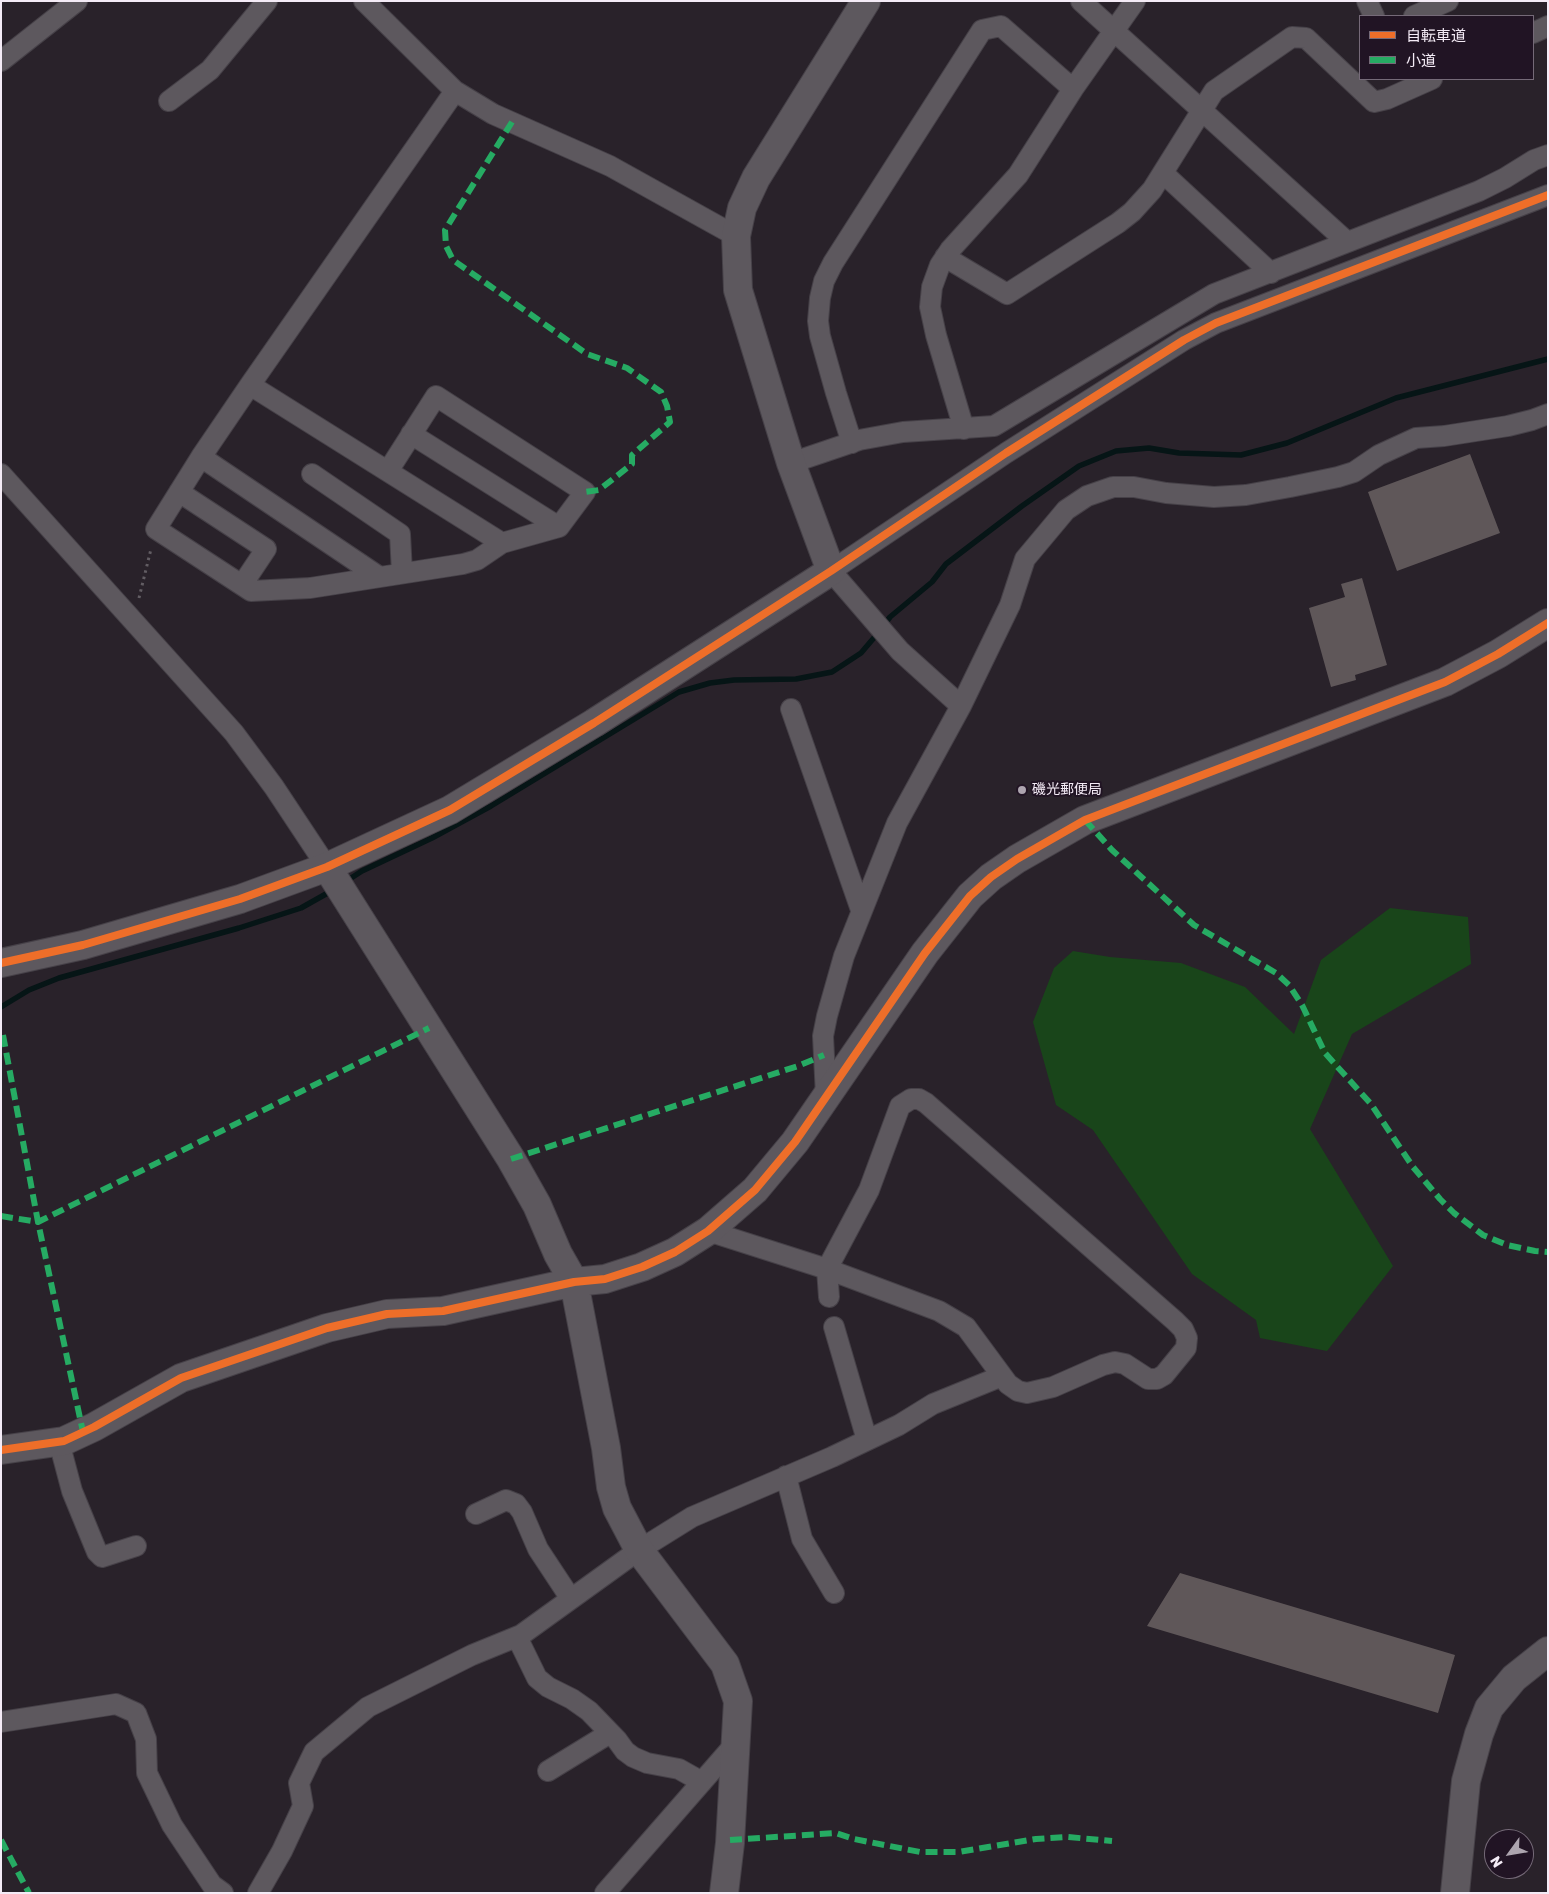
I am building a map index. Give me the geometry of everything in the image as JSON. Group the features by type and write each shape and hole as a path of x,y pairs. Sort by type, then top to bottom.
{"street":[{"path":"1,61 76,1"},
{"path":"169,101 210,70 267,1"},
{"path":"364,1 455,91 493,114 610,166 736,236"},
{"path":"866,1 756,178 742,208 736,236 738,290 791,463 832,572 886,637 961,706"},
{"path":"1082,1 1346,242"},
{"path":"964,429 936,335 930,307 932,287 940,265 1018,175 1073,89 1135,1"},
{"path":"1367,1 1374,15"},
{"path":"1416,15 1448,1"},
{"path":"852,443 820,336 818,321 824,281 832,263 982,30 1001,26 1073,89"},
{"path":"1534,33 1548,26"},
{"path":"945,257 1007,294 1118,224 1152,190 1214,91 1292,37 1306,38 1374,102 1387,99 1430,80"},
{"path":"388,471 436,396 585,492 560,526 502,543 477,560 300,589 251,591 156,529 201,457 250,385 455,91"},
{"path":"791,463 852,443 903,432 994,426 1214,294 1479,191 1548,154"},
{"path":"1163,173 1271,273"},
{"path":"1,963 83,945 240,899 334,878 594,723 832,572 1006,453 1184,340 1216,323 1548,195"},
{"path":"250,385 502,543"},
{"path":"826,1096 822,1036 844,956 861,910 897,824 961,706 1010,605 1025,559 1066,510 1086,496 1112,487 1134,487 1166,493 1214,497 1246,495 1338,478 1354,472 1379,455 1416,438 1444,436 1508,426 1548,414"},
{"path":"411,434 560,526"},
{"path":"201,457 378,576"},
{"path":"1,474 234,733 274,787 334,878 511,1159 537,1205 558,1254 574,1282 606,1448 611,1487 618,1508 640,1550 725,1664 738,1701 730,1843 724,1893"},
{"path":"312,474 400,534 402,573"},
{"path":"179,492 266,549 242,585"},
{"path":"1,1450 59,1442 94,1427 181,1378 327,1328 387,1314 443,1311 574,1282 605,1279 642,1267 675,1252 708,1231 755,1190 795,1142 924,953 970,896 991,877 1085,820 1445,682 1498,654 1548,623"},
{"path":"791,709 861,910"},
{"path":"708,1231 827,1270 939,1311 966,1327 1008,1384 1018,1391 1027,1393 1052,1387 1115,1362 1125,1364 1148,1379 1157,1379 1164,1375 1186,1348 1187,1338 1183,1329 1176,1321 926,1103 919,1099 911,1099 900,1106 869,1190 827,1270 829,1297"},
{"path":"834,1327 867,1440"},
{"path":"258,1893 282,1851 303,1806 299,1783 314,1752 368,1707 472,1655 516,1636 571,1600 640,1550 692,1517 899,1425 933,1404 1002,1376"},
{"path":"59,1442 72,1491 97,1552 102,1557 136,1546"},
{"path":"786,1476 802,1539 834,1593"},
{"path":"476,1514 506,1500 516,1504 522,1512 538,1549 571,1600"},
{"path":"516,1636 537,1678 548,1687 572,1699 589,1711 625,1751 647,1763 679,1769 702,1782"},
{"path":"1455,1893 1466,1781 1479,1734 1489,1708 1514,1678 1548,1651"},
{"path":"1,1722 116,1704 136,1713 146,1740 147,1773 172,1825 212,1885 222,1893"},
{"path":"548,1771 610,1733"},
{"path":"604,1893 735,1744"}],"path":[{"path":"133,620 156,529"}],"green space":[{"path":"1390,908 1468,917 1471,964 1352,1034 1310,1129 1393,1266 1327,1351 1260,1338 1256,1320 1192,1274 1093,1130 1056,1105 1033,1022 1054,968 1073,951 1110,957 1181,963 1245,987 1294,1034 1321,960"}],"building":[{"path":"1470,454 1500,533 1397,571 1368,492"},
{"path":"1362,578 1387,665 1355,675 1356,680 1331,687 1309,608 1345,597 1341,584"},
{"path":"1180,1573 1455,1655 1438,1713 1147,1626"}],"waterway":[{"path":"884,625 890,617 932,582 946,564 1022,506 1079,466 1116,451 1149,448 1179,453 1241,455 1287,443 1396,398 1548,359"},
{"path":"345,882 362,871 432,838 491,806 679,692 710,683 734,680 796,679 832,672 861,653 878,633"},
{"path":"1,1007 29,990 59,978 239,928 301,908 333,890"}],"marked path":[{"path":"512,122 445,230 446,246 453,260 587,354 627,368 661,392 667,406 670,422 632,455 632,464 599,490 585,492"},
{"path":"1085,820 1112,850 1194,925 1276,973 1289,985 1302,1005 1325,1053 1371,1104 1413,1167 1454,1213 1483,1235 1507,1245 1548,1252"},
{"path":"1,1216 38,1222 429,1028"},
{"path":"3,1035 38,1222 83,1432"},
{"path":"511,1159 798,1066 824,1055"},
{"path":"730,1840 836,1833 854,1839 920,1852 958,1852 1036,1839 1068,1837 1112,1841"},
{"path":"1,1840 29,1893"}],"cycle path":[{"path":"1,963 83,945 240,899 327,867 450,810 594,723 831,571 1006,453 1184,340 1216,323 1548,195"},
{"path":"1,1450 64,1441 94,1427 181,1378 327,1328 387,1314 443,1311 574,1282 605,1279 642,1267 675,1252 708,1231 755,1190 795,1142 925,953 970,896 991,877 1017,859 1085,820 1445,682 1498,654 1548,623"}],"place":[{"name":"磯光郵便局","path":"1022,790"}]}
